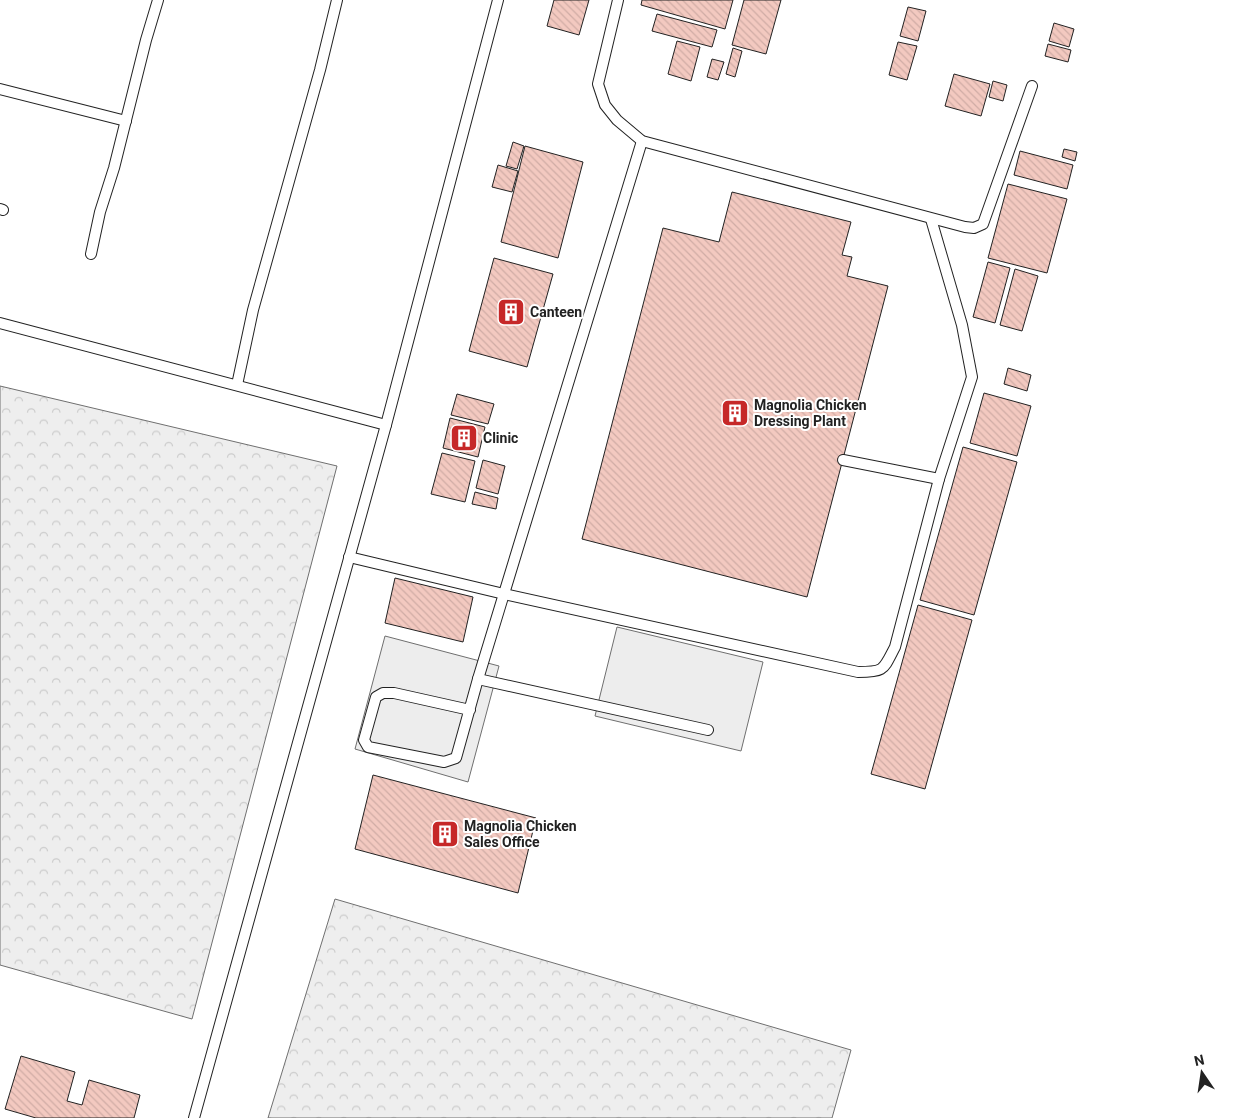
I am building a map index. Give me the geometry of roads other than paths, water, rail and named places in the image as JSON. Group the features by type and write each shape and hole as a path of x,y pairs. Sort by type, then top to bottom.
{"lane":[{"path":"91,254 100,212 114,168 158,0"},
{"path":"237,385 253,310 320,70 337,0"},
{"path":"194,1118 386,425 498,0"},
{"path":"618,0 598,84 605,105 616,120 642,141 966,227 974,228 983,224 1032,86"},
{"path":"0,89 126,121"},
{"path":"470,710 394,693 383,693 376,697 364,740 365,744 368,747 444,762 456,758 470,710 478,679 642,141"},
{"path":"349,557 504,594 858,672 876,672 883,669 894,647 939,479 972,377 962,325 931,219"},
{"path":"0,323 386,425"},
{"path":"843,460 939,479"},
{"path":"478,679 708,730"}],"place":[{"name":"Canteen","path":"511,312"},
{"name":"Magnolia Chicken Dressing Plant","path":"735,413"},
{"name":"Clinic","path":"464,438"},
{"name":"Magnolia Chicken Sales Office","path":"445,834"}]}
